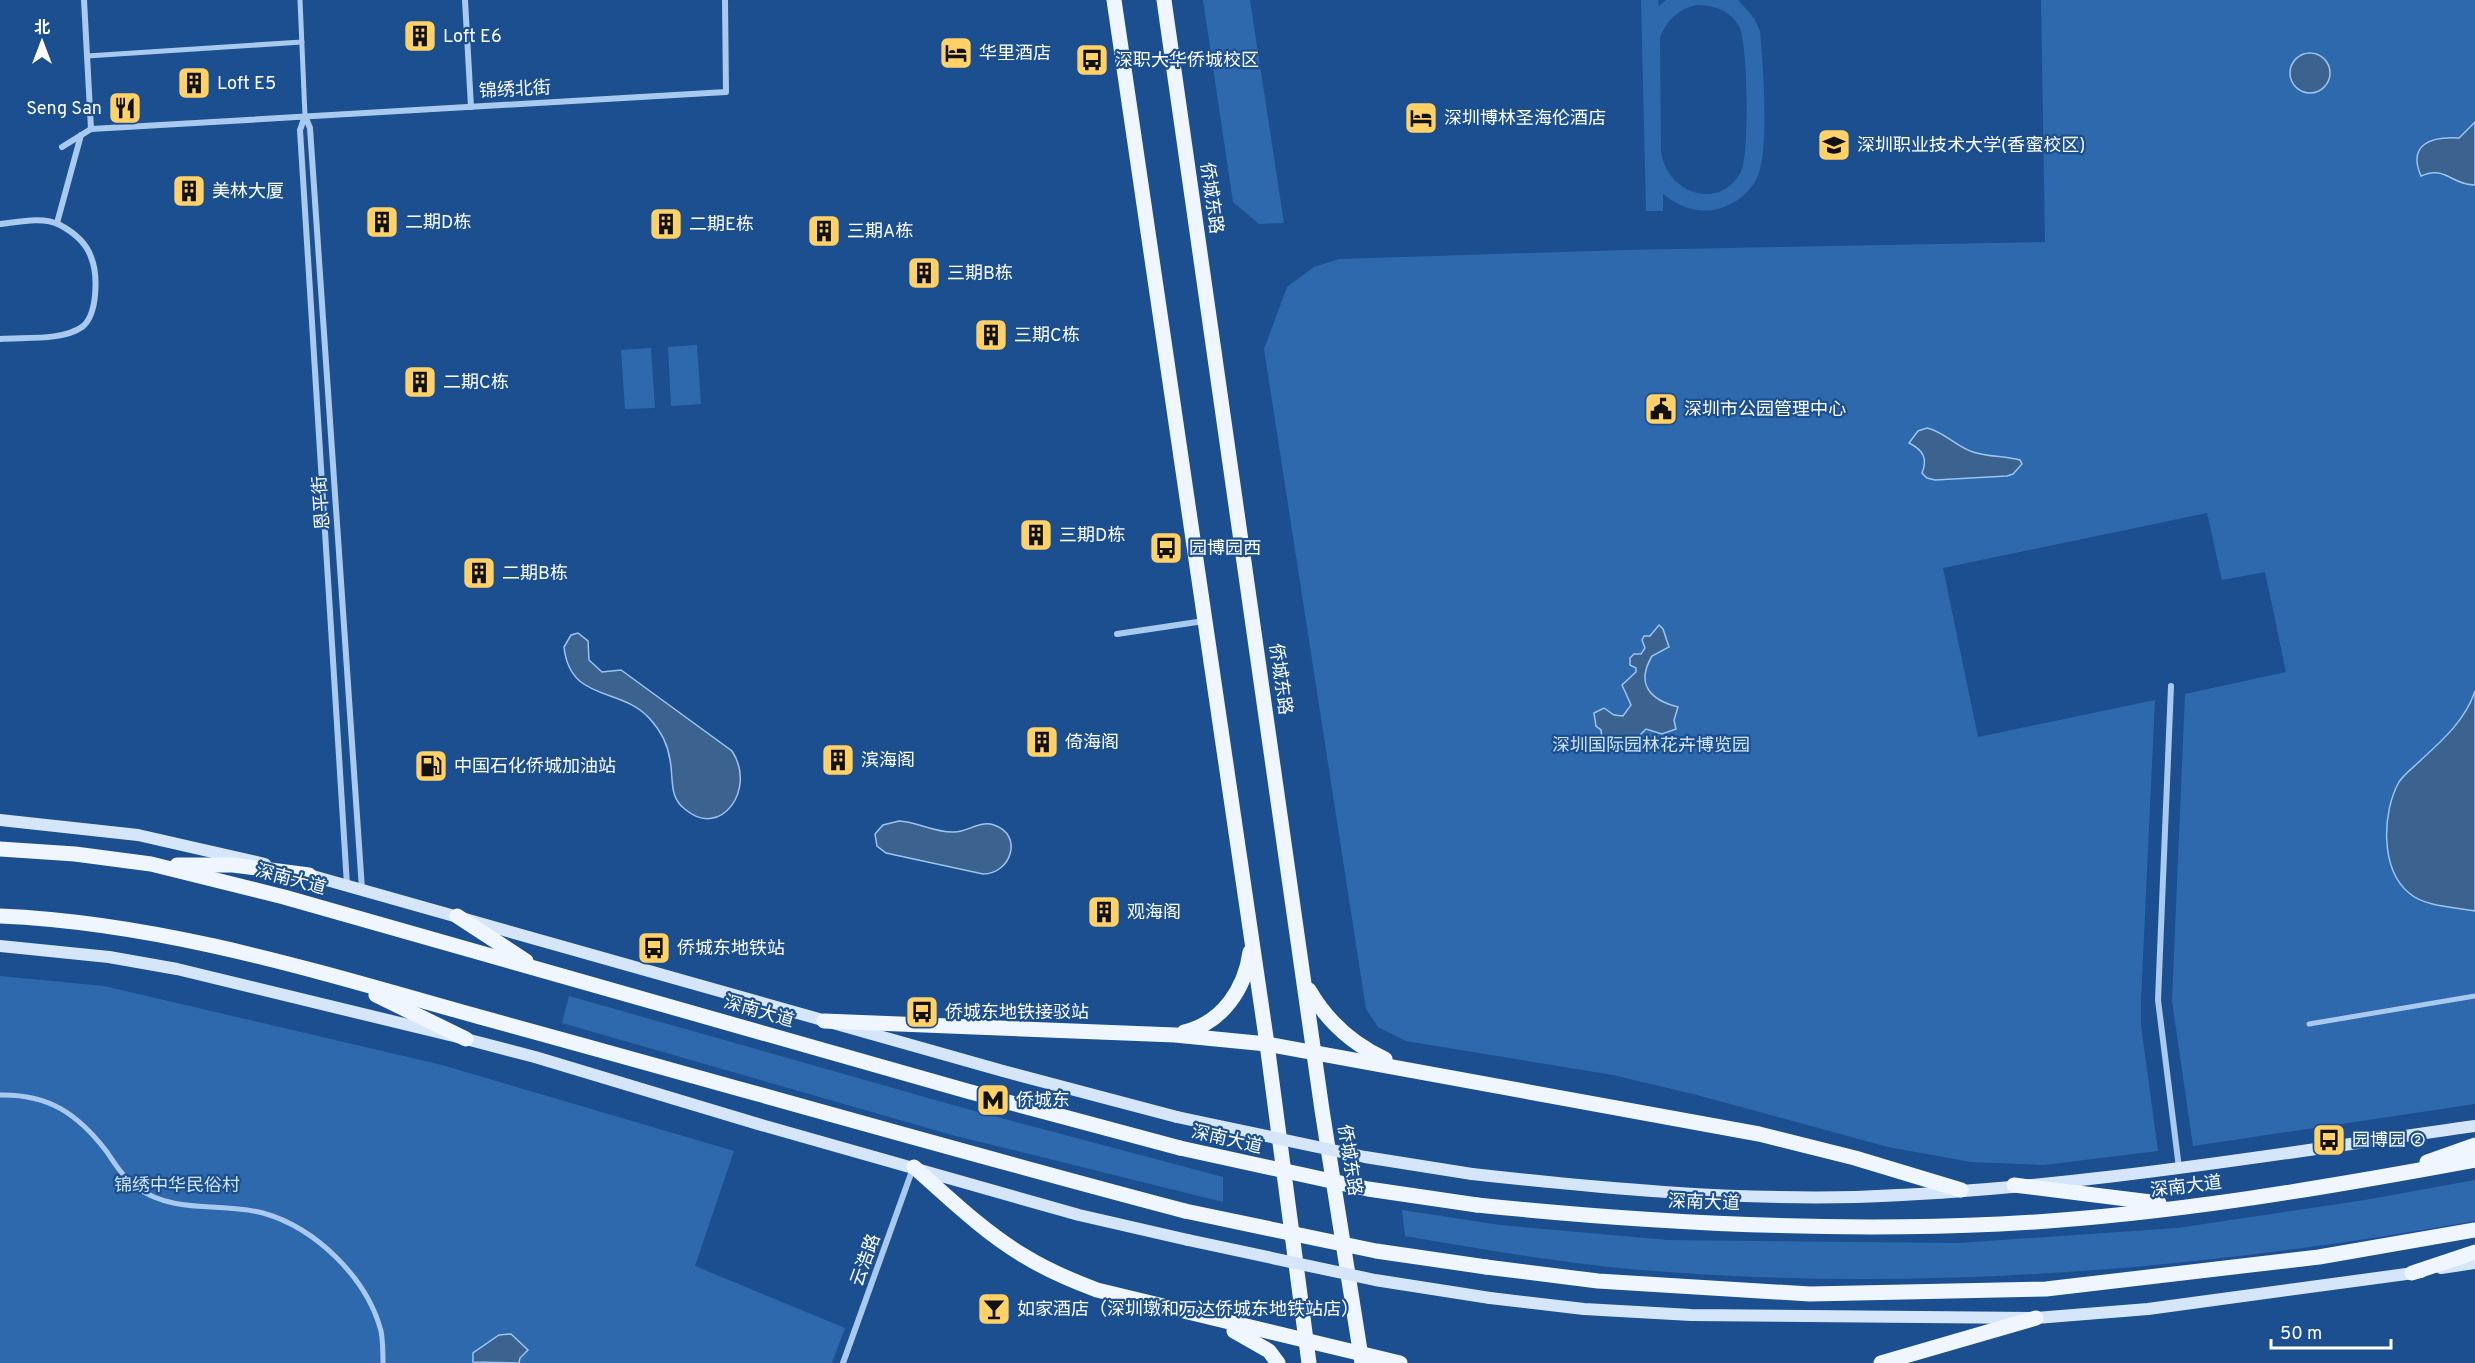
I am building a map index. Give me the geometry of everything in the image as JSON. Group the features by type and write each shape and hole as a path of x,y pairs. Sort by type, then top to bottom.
{"main road":[{"path":"1114,0 1267,1044 1309,1363"},
{"name":"侨城东路","path":"1164,0 1314,1052 1361,1358"},
{"path":"0,820 138,835 214,850 362,889 824,1021 1177,1117 1365,1157 1472,1174 1578,1186 1855,1197 1961,1190 2179,1168 2475,1126"},
{"name":"深南大道","path":"0,849 75,854 151,864 284,897 956,1088 1180,1148 1368,1189 1477,1204 1584,1216 1688,1221 1929,1226 2077,1218 2197,1206 2382,1178 2475,1161"},
{"path":"151,864 233,865 309,875"},
{"path":"0,916 96,923 162,934 344,979 880,1130 1185,1211 1376,1251 1486,1267 1598,1281 1810,1294 2046,1289 2319,1257 2475,1230"},
{"path":"457,916 539,969"},
{"path":"1175,1035 1207,1024 1234,998 1248,963 1251,937"},
{"path":"0,946 109,957 177,969 535,1057 758,1124 1079,1215 1375,1280 1490,1298 1584,1309 1691,1315 2036,1318 2148,1310 2475,1263"},
{"path":"344,979 466,1039"},
{"path":"1304,981 1318,1006 1351,1040 1402,1067"},
{"path":"824,1021 1175,1035 1267,1044 1759,1134 1855,1158 1961,1190"},
{"path":"2382,1178 2475,1145"},
{"path":"914,1167 969,1215 1024,1256 1060,1276 1097,1290 1307,1341 1361,1358 1400,1363"},
{"path":"2014,1185 2197,1206"},
{"path":"2412,1273 2475,1252"},
{"path":"1207,1318 1245,1335 1269,1351 1278,1363"},
{"path":"1881,1363 2036,1318"}],"street":[{"path":"84,0 91,129"},
{"path":"62,147 91,129 305,116 300,0"},
{"path":"465,0 471,106"},
{"name":"锦绣北街","path":"305,116 726,92 724,0"},
{"path":"87,56 302,42"},
{"name":"恩平街","path":"305,116 300,130 347,885"},
{"name":"恩平街","path":"305,116 310,128 362,889"},
{"path":"57,223 81,135"},
{"path":"0,224 32,221 57,223 80,237 92,258 95,302 92,314 82,327 62,334 0,339"},
{"path":"1117,634 1205,621"},
{"path":"2171,686 2158,1000 2179,1168"},
{"path":"2309,1024 2475,996"},
{"path":"0,1095 17,1094 44,1101 69,1112 88,1130 136,1187 161,1200 176,1205 263,1213 315,1237 347,1268 366,1299 381,1331 383,1363"},
{"name":"云浩路","path":"843,1363 914,1167"}],"green space":[{"path":"1203,0 1250,0 1284,223 1259,224 1233,202"},
{"path":"1641,0 1658,0 1659,6 1666,0 1738,0 1754,18 1760,31 1764,84 1764,129 1761,166 1757,178 1741,198 1718,209 1696,210 1676,203 1663,194 1663,211 1646,211","holes":["1702,5 1726,12 1739,26 1744,53 1747,99 1746,145 1741,172 1720,192 1708,194 1683,187 1665,166 1661,152 1660,38 1669,21 1678,13 1689,7"]},
{"name":"深圳国际园林花卉博览园","path":"2041,0 2475,0 2475,1104 2193,1146 2172,1001 2185,694 2286,672 2265,572 2222,580 2207,513 1943,568 1978,737 2155,700 2141,1025 2158,1151 2044,1165 1971,1162 1888,1147 1697,1095 1613,1075 1406,1041 1378,1027 1366,1009 1264,349 1287,287 1314,267 1339,259 1625,250 2045,242"},
{"path":"697,345 701,404 671,406 668,347"},
{"path":"651,348 655,408 625,409 621,350"},
{"name":"锦绣中华民俗村","path":"0,976 104,986 442,1065 734,1151 695,1266 845,1328 832,1363 0,1363"},
{"path":"569,996 960,1107 1223,1177 1223,1202 952,1135 562,1023"},
{"path":"2475,1180 2475,1221 2275,1252 2073,1272 1971,1277 1870,1279 1769,1277 1602,1266 1405,1236 1402,1210 1500,1225 1668,1240 1958,1243 2177,1228 2365,1200"}],"shaded area":[{"path":"2310,53 2324,59 2330,73 2324,87 2310,93 2296,87 2290,73 2296,59"},
{"path":"2475,122 2475,185 2437,173 2421,176 2417,156 2425,144 2440,139 2459,138"},
{"path":"1927,428 1967,450 2020,460 2022,464 2013,474 2007,476 1935,480 1927,478 1922,473 1923,455 1909,443 1918,431"},
{"path":"1659,625 1663,629 1669,647 1652,656 1645,675 1646,683 1653,695 1678,707 1674,720 1676,729 1662,734 1646,729 1639,741 1626,747 1621,744 1603,748 1601,730 1596,726 1594,713 1604,708 1614,715 1623,716 1631,705 1622,685 1636,672 1636,668 1630,665 1630,658 1634,654 1641,654 1645,648 1642,640 1644,636 1650,636"},
{"path":"578,633 588,641 589,660 602,672 621,670 732,751 739,766 738,794 732,806 723,814 711,818 699,817 680,805 674,793 667,749 654,723 638,709 586,686 576,677 568,665 564,647 571,635"},
{"path":"2475,691 2475,911 2432,904 2409,893 2393,870 2387,840 2387,824 2393,794 2399,782 2453,728 2466,711"},
{"path":"899,821 947,832 984,824 994,825 1009,837 1010,853 1001,868 983,874 886,853 877,846 875,834 883,825"},
{"path":"511,1334 528,1350 520,1358 519,1363 473,1362 473,1353 499,1335"}],"place":[{"name":"Loft E6","path":"420,36"},
{"name":"华里酒店","path":"956,53"},
{"name":"深职大华侨城校区","path":"1092,60"},
{"name":"Loft E5","path":"194,83"},
{"name":"Seng San","path":"125,108"},
{"name":"深圳博林圣海伦酒店","path":"1421,118"},
{"name":"深圳职业技术大学(香蜜校区)","path":"1834,145"},
{"name":"美林大厦","path":"189,191"},
{"name":"二期D栋","path":"382,222"},
{"name":"二期E栋","path":"666,224"},
{"name":"三期A栋","path":"824,231"},
{"name":"三期B栋","path":"924,273"},
{"name":"三期C栋","path":"991,335"},
{"name":"二期C栋","path":"420,382"},
{"name":"深圳市公园管理中心","path":"1661,409"},
{"name":"三期D栋","path":"1036,535"},
{"name":"园博园西","path":"1166,548"},
{"name":"二期B栋","path":"479,573"},
{"name":"倚海阁","path":"1042,742"},
{"name":"滨海阁","path":"838,760"},
{"name":"中国石化侨城加油站","path":"431,766"},
{"name":"观海阁","path":"1104,912"},
{"name":"侨城东地铁站","path":"654,948"},
{"name":"侨城东地铁接驳站","path":"922,1012"},
{"name":"侨城东","path":"993,1100"},
{"name":"园博园 ②","path":"2329,1140"},
{"name":"如家酒店（深圳墩和万达侨城东地铁站店）","path":"994,1309"}]}
